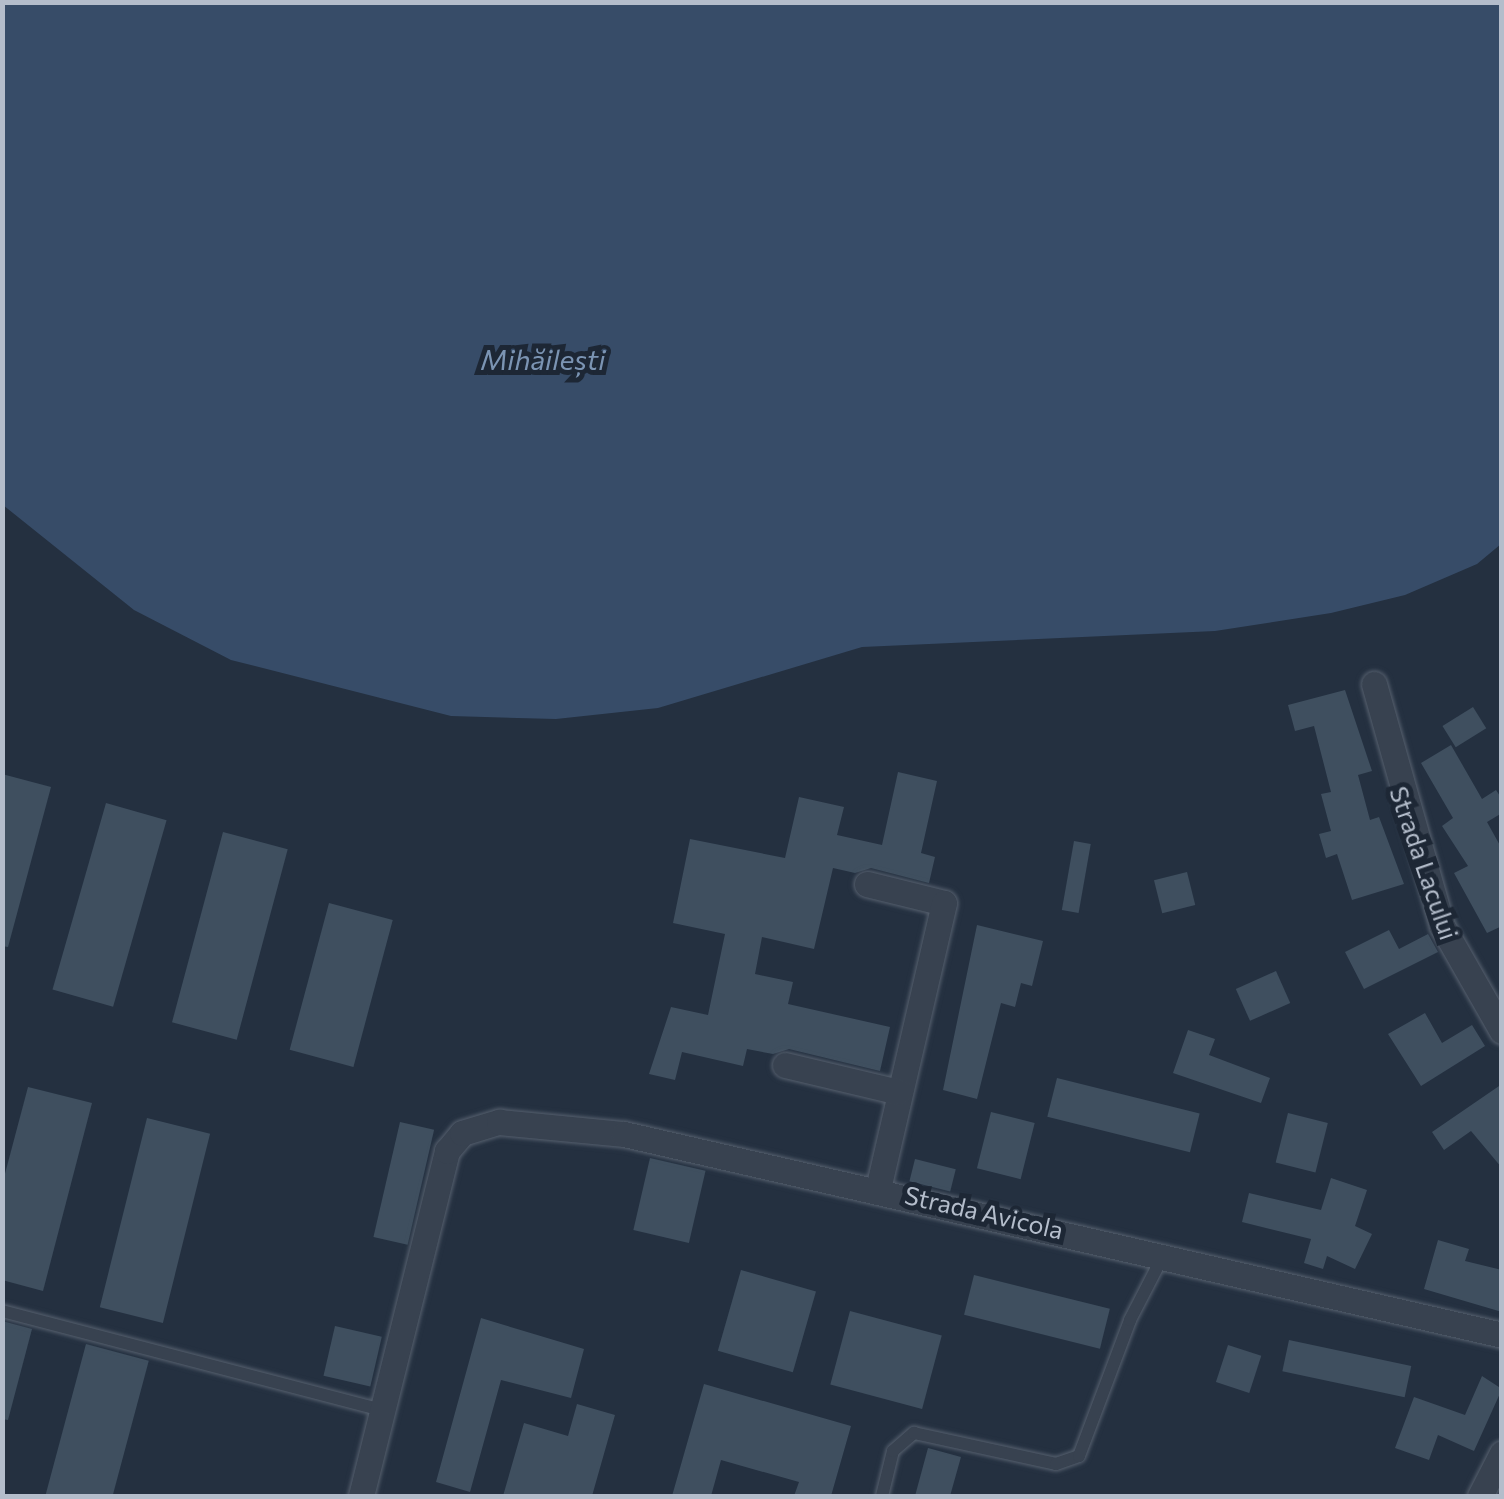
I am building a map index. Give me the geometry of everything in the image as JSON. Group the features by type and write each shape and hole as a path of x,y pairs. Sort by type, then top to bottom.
{"street":[{"name":"Strada Lacului","path":"1374,684 1442,926 1502,1032"},
{"path":"867,884 944,902 878,1188"},
{"path":"785,1065 898,1092"},
{"name":"Strada Avicola","path":"382,1410 447,1151 462,1133 499,1122 624,1134 878,1188 1502,1334"},
{"path":"361,1496 382,1410"},
{"path":"1480,1496 1502,1453"}],"lane":[{"path":"882,1496 893,1451 914,1433 1056,1464 1078,1456 1130,1320 1164,1254"},
{"path":"2,1311 382,1410"}],"water":[{"name":"Mihăilești","path":"3,2 1501,3 1501,544 1477,564 1405,595 1331,613 1215,631 862,647 658,708 556,719 451,716 231,660 134,610 3,505"}],"building":[{"path":"1345,690 1372,771 1358,775 1370,820 1379,817 1404,884 1352,900 1337,854 1326,858 1319,834 1331,831 1321,794 1331,792 1314,726 1295,731 1288,705"},
{"path":"1473,707 1486,728 1456,747 1442,726"},
{"path":"1451,745 1482,799 1496,790 1502,799 1502,813 1487,822 1502,849 1502,926 1487,933 1454,873 1468,866 1442,826 1453,818 1421,763"},
{"path":"898,772 937,781 921,853 935,857 929,883 871,868 855,873 833,868 814,949 762,937 755,974 793,982 788,1004 890,1027 880,1071 789,1049 773,1054 747,1049 743,1066 682,1052 675,1080 649,1074 671,1007 708,1015 725,934 673,923 690,839 785,858 799,797 844,807 837,835 882,845"},
{"path":"2,774 51,787 8,947 2,946"},
{"path":"106,803 167,820 113,1007 53,989"},
{"path":"223,832 288,849 237,1040 172,1022"},
{"path":"1074,841 1091,844 1079,913 1062,910"},
{"path":"1187,872 1195,905 1162,913 1154,880"},
{"path":"329,903 393,920 353,1067 290,1050"},
{"path":"977,925 1043,941 1032,986 1021,983 1015,1007 1001,1003 977,1099 943,1090"},
{"path":"1389,930 1399,949 1428,934 1438,952 1364,989 1345,952"},
{"path":"1276,971 1290,1003 1250,1021 1236,989"},
{"path":"1425,1013 1442,1043 1472,1025 1485,1046 1421,1086 1388,1034"},
{"path":"1188,1030 1215,1039 1209,1055 1270,1078 1261,1103 1173,1073"},
{"path":"1057,1078 1200,1114 1190,1152 1047,1117"},
{"path":"1502,1084 1502,1168 1471,1131 1444,1150 1432,1132"},
{"path":"28,1087 92,1103 43,1291 2,1280 2,1185"},
{"path":"991,1112 1035,1123 1021,1179 977,1168"},
{"path":"1288,1113 1328,1123 1315,1172 1276,1162"},
{"path":"147,1118 210,1134 163,1323 100,1307"},
{"path":"400,1122 434,1130 408,1245 373,1237"},
{"path":"650,1158 706,1171 689,1243 633,1230"},
{"path":"915,1159 956,1169 950,1191 909,1181"},
{"path":"1331,1178 1367,1190 1355,1226 1372,1234 1355,1269 1327,1256 1323,1269 1304,1263 1311,1239 1242,1222 1249,1193 1321,1210"},
{"path":"1438,1240 1469,1249 1465,1261 1502,1270 1502,1312 1424,1289"},
{"path":"741,1270 816,1291 793,1372 718,1351"},
{"path":"974,1275 1110,1309 1100,1349 964,1315"},
{"path":"850,1311 942,1336 922,1409 830,1384"},
{"path":"481,1318 584,1349 571,1398 501,1380 470,1492 436,1482"},
{"path":"2,1321 32,1329 8,1420 2,1419"},
{"path":"335,1326 382,1337 370,1386 324,1376"},
{"path":"1289,1340 1411,1366 1405,1397 1282,1371"},
{"path":"86,1344 149,1361 113,1496 45,1496"},
{"path":"1228,1345 1261,1356 1249,1393 1216,1382"},
{"path":"1482,1376 1502,1389 1474,1451 1438,1435 1429,1460 1395,1448 1414,1397 1465,1415"},
{"path":"704,1384 851,1426 831,1496 794,1496 799,1482 721,1460 711,1496 672,1496"},
{"path":"577,1404 615,1415 592,1496 503,1496 524,1423 568,1436"},
{"path":"928,1448 961,1457 950,1496 915,1496"}]}
